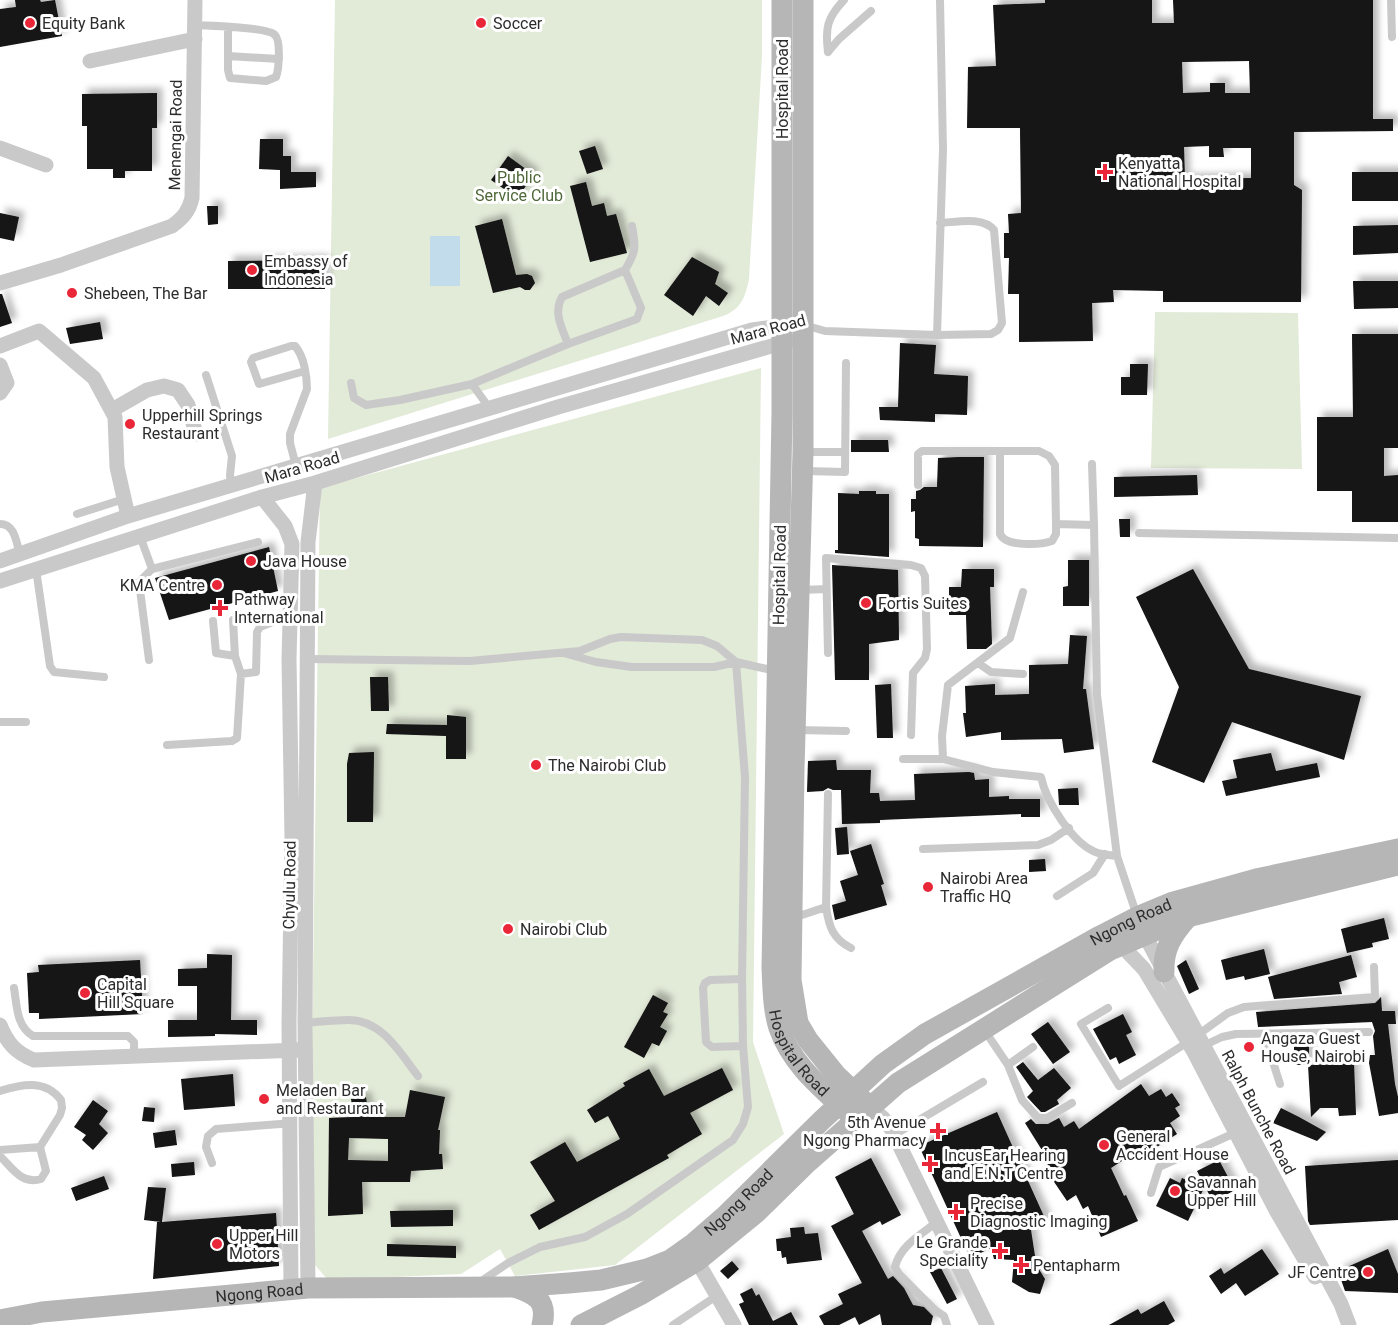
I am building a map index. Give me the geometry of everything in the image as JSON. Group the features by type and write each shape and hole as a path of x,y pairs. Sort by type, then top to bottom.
{"main road":[{"name":"Hospital Road","path":"782,0 792,333 803,461 791,980 798,1023 847,1097 863,1113"},
{"name":"Hospital Road","path":"803,0 778,671 772,968 779,1027 791,1054 814,1081 847,1097"},
{"name":"Ngong Road","path":"0,1320 299,1288 514,1287 601,1280 647,1269 670,1260 694,1243 883,1064 925,1034 1118,938 1140,926 1173,902 1256,879 1398,849"},
{"name":"Ngong Road","path":"1140,926 1187,917 1398,865"},
{"path":"1164,972 1165,950 1187,917"},
{"name":"Ngong Road","path":"581,1325 640,1295 698,1261 757,1212 808,1162 898,1083 1110,950 1118,938"},
{"path":"812,1130 818,1113 814,1081"},
{"path":"514,1287 531,1293 539,1299 544,1311 542,1325"}],"street":[{"name":"Menengai Road","path":"0,283 61,265 172,226 186,214 192,198 195,0"},
{"path":"90,61 195,32"},
{"path":"0,148 46,165"},
{"name":"Mara Road","path":"0,561 128,516 752,330 792,333"},
{"path":"0,345 39,331 94,378 115,417 117,467 128,516"},
{"name":"Mara Road","path":"0,580 792,333"},
{"path":"0,365 7,383 0,393"},
{"path":"112,410 147,390 164,386 178,390 188,405 196,434"},
{"name":"Chyulu Road","path":"299,1288 290,1124 298,1050 305,1023 308,542 315,483"},
{"name":"Chyulu Road","path":"262,497 285,526 292,544 290,615 292,838 289,1023 298,1050 306,1123 299,1288"},
{"name":"Ralph Bunche Road","path":"1140,926 1196,1043 1336,1311 1338,1325"},
{"name":"Ralph Bunche Road","path":"1118,938 1144,969 1196,1043"},
{"path":"0,1025 5,1038 15,1051 34,1060 298,1050"},
{"path":"863,1113 883,1118 894,1135 987,1325"},
{"name":"Ralph Bunche Road","path":"1282,1208 1341,1304 1349,1325"},
{"path":"698,1261 734,1325"}],"lane":[{"path":"844,0 832,14 827,28 828,52 871,12"},
{"path":"937,335 943,149 940,0"},
{"path":"1391,0 1392,37"},
{"path":"195,32 228,27 267,30 276,35 279,41 276,77 272,80 230,78 228,75 228,27"},
{"path":"228,56 279,59"},
{"path":"825,331 937,335 991,334 998,330 1002,323 994,230 989,223 940,223"},
{"path":"568,344 557,315 558,304 562,297 625,270 635,252 632,226"},
{"path":"351,383 354,398 366,405 410,398 472,384 568,344 637,319 640,308 625,270"},
{"name":"Mara Road","path":"792,333 825,331"},
{"name":"Mara Road","path":"792,333 825,331"},
{"path":"296,466 290,434 307,389 304,371 298,350 295,346 291,346 253,358 251,362 259,384 304,371"},
{"path":"803,461 844,472 846,363"},
{"path":"206,375 232,456 231,485"},
{"path":"472,384 490,409"},
{"path":"918,485 918,454 922,451 1000,451 1039,452 1049,456 1055,465 1056,534 1052,541 1008,543 1002,539 1000,534 1000,451"},
{"path":"803,461 844,452"},
{"path":"1092,464 1097,695 1117,856 1140,926"},
{"path":"77,514 124,499"},
{"path":"0,524 10,527 20,554"},
{"path":"1056,524 1094,525"},
{"path":"1139,532 1398,538"},
{"path":"140,536 152,569"},
{"path":"149,660 139,582 152,569 258,542"},
{"path":"828,653 826,558 921,567 925,576 927,649 925,658 913,673 912,735"},
{"path":"36,569 50,666 54,672 104,677"},
{"path":"800,590 826,589"},
{"path":"943,759 942,736 948,685 1010,638 1023,592"},
{"path":"241,674 256,672 257,632 260,627 290,615 309,611"},
{"path":"167,745 232,741 237,738 241,674 235,656 233,620"},
{"path":"213,621 216,653 235,656"},
{"path":"308,659 470,661 580,651 621,637 702,640 717,646 736,662 745,777 742,979 743,1046 748,1107 743,1124 733,1140 627,1214 585,1237 540,1247 508,1263 473,1286"},
{"path":"563,652 596,662 632,667 714,668 736,662 778,671"},
{"path":"978,663 991,672 1023,674"},
{"path":"0,722 26,722"},
{"path":"795,730 846,731"},
{"path":"903,759 943,759 993,772 1041,777 1044,793 1069,828 1087,846 1098,853 1117,856"},
{"path":"828,794 826,908 828,922 835,938 851,948"},
{"path":"924,849 1038,845 1051,840 1069,828"},
{"path":"1057,896 1093,873 1105,854"},
{"path":"792,918 826,908"},
{"path":"1108,1008 1081,1023 1119,1086 1196,1043 1228,1013 1244,1007 1375,997 1374,967"},
{"path":"742,979 710,980 703,988 706,1042 712,1047 743,1046"},
{"path":"14,988 22,1028 33,1036 128,1036 134,1042 135,1057"},
{"path":"289,1023 351,1020 366,1022 390,1039 418,1076"},
{"path":"983,1029 1008,1065 1022,1100 1038,1118 1047,1118 1072,1103"},
{"path":"1196,1043 1236,1034 1369,1032"},
{"path":"1264,1034 1280,1084"},
{"path":"1008,1065 1034,1047"},
{"path":"894,1135 983,1082"},
{"path":"0,1092 31,1084 47,1087 62,1100 60,1115 40,1148 46,1171 44,1177 34,1182 21,1178 0,1156"},
{"path":"212,1163 206,1147 208,1136 216,1129 306,1123"},
{"path":"1151,1193 1159,1167 1241,1130"},
{"path":"0,1150 40,1148"},
{"path":"937,1222 905,1246 895,1267 899,1275 944,1316 947,1325"},
{"path":"673,1325 718,1295"}],"green space":[{"name":"Public Service Club","path":"335,0 762,0 762,56 749,279 744,297 738,306 723,316 328,439"},
{"path":"1155,312 1298,313 1302,469 1151,468"},
{"name":"The Nairobi Club","path":"761,368 753,1042 784,1134 615,1265 515,1276 500,1249 461,1274 328,1280 309,1258 320,488"}],"water":[{"path":"430,236 460,236 460,286 430,286"}],"building":[{"name":"Equity Bank","path":"15,0 40,0 41,2 55,0 62,36 0,47 0,9 16,7"},
{"path":"1045,0 1152,0 1152,23 1174,23 1173,0 1373,0 1373,119 1393,119 1393,131 1294,132 1294,185 1302,190 1301,302 1163,302 1163,291 1113,290 1114,302 1092,303 1093,341 1019,342 1019,294 1008,294 1009,258 1004,258 1004,233 1009,233 1008,214 1021,213 1020,128 967,128 968,67 996,66 993,5 1045,3","holes":["1249,61 1250,93 1225,93 1225,83 1210,83 1210,92 1183,93 1182,62","1209,146 1209,157 1224,157 1223,148 1251,148 1251,178 1185,179 1184,147"]},
{"path":"157,93 157,128 152,128 152,171 125,171 125,178 113,178 113,169 87,169 87,126 82,126 82,94"},
{"path":"260,139 283,139 283,156 291,156 291,172 316,172 316,187 280,189 280,170 259,169"},
{"path":"595,146 603,169 587,174 579,151"},
{"path":"508,156 534,175 517,198 491,180"},
{"path":"1352,172 1398,172 1398,201 1352,201"},
{"path":"586,182 592,206 604,203 607,216 616,214 627,253 590,262 570,186"},
{"path":"207,206 218,206 218,224 208,225"},
{"path":"0,213 19,217 14,241 0,238"},
{"path":"502,219 516,275 532,276 535,283 530,290 520,287 493,293 475,226"},
{"path":"1398,225 1398,253 1353,255 1353,226"},
{"path":"692,257 719,272 715,284 728,293 719,306 706,296 693,316 664,295"},
{"path":"324,260 325,289 228,289 228,261"},
{"path":"1353,281 1398,281 1398,308 1354,309"},
{"path":"0,294 2,294 12,323 0,327"},
{"path":"100,322 103,339 70,344 66,328"},
{"path":"1352,334 1398,334 1398,448 1384,448 1384,476 1398,475 1398,522 1352,522 1352,491 1317,491 1317,417 1353,417"},
{"path":"900,343 936,345 934,374 968,376 967,415 935,414 935,422 880,420 879,407 898,407"},
{"path":"1130,364 1148,364 1147,395 1121,395 1121,377 1130,377"},
{"path":"851,440 888,440 889,452 851,452"},
{"path":"984,457 983,547 919,546 919,539 915,538 915,511 911,512 911,499 916,499 916,491 924,487 937,487 938,458"},
{"path":"1197,475 1198,495 1114,497 1114,477"},
{"path":"859,491 889,494 889,557 835,553 835,550 838,550 838,493 859,494"},
{"path":"1119,519 1130,519 1130,537 1120,537"},
{"name":"KMA Centre","path":"269,547 278,591 169,620 155,578"},
{"path":"1068,560 1089,560 1089,606 1063,606 1063,587 1068,586"},
{"name":"Fortis Suites","path":"832,565 898,570 899,640 869,644 869,680 835,680"},
{"path":"962,569 994,569 994,587 990,587 992,644 986,649 967,649 966,615 949,615 949,587 961,587"},
{"path":"1193,569 1249,669 1361,696 1344,760 1232,722 1204,783 1152,762 1179,687 1136,597"},
{"path":"1070,635 1087,636 1083,689 1086,689 1094,749 1064,753 1062,739 1001,740 1001,732 966,737 963,713 966,713 965,686 995,684 995,695 1029,694 1029,665 1068,664"},
{"path":"370,677 388,677 389,711 371,711"},
{"path":"891,684 893,738 877,738 875,685"},
{"path":"447,715 466,717 466,759 446,759 446,736 386,734 387,724 447,725"},
{"path":"374,752 373,822 347,822 349,753"},
{"path":"1271,753 1276,771 1317,763 1320,777 1226,796 1222,781 1237,778 1233,760"},
{"path":"836,760 837,770 871,770 870,793 879,793 880,801 915,800 914,774 969,772 974,773 975,780 989,779 989,797 1040,799 1040,817 1021,817 1021,814 880,820 880,823 842,824 841,790 828,788 823,791 807,792 808,761"},
{"path":"1078,788 1079,805 1059,805 1058,789"},
{"path":"847,827 849,854 837,855 835,828"},
{"path":"871,844 884,884 881,885 887,905 835,920 832,905 846,901 840,881 858,875 850,851"},
{"path":"1045,859 1046,871 1029,872 1029,860"},
{"path":"1384,918 1389,939 1372,943 1373,947 1347,953 1341,929"},
{"path":"1264,949 1270,974 1245,980 1244,976 1226,980 1221,960"},
{"path":"207,954 232,955 231,1020 257,1020 257,1035 215,1034 215,1036 168,1037 168,1020 197,1020 197,986 178,986 178,969 207,968"},
{"path":"1351,955 1357,977 1339,982 1342,994 1274,999 1268,977"},
{"name":"Capital Hill Square","path":"140,960 143,1014 39,1019 39,1013 29,1013 27,973 39,972 38,965"},
{"path":"1186,960 1199,989 1189,994 1177,966"},
{"path":"653,995 668,1003 663,1012 668,1014 660,1027 667,1031 659,1046 652,1043 644,1058 624,1047"},
{"path":"1381,997 1382,1011 1395,1011 1396,1024 1388,1024 1398,1113 1379,1116 1369,1063 1370,1055 1375,1055 1373,1036 1375,1031 1372,1022 1258,1027 1256,1012 1375,1003"},
{"path":"1123,1014 1132,1032 1126,1035 1136,1055 1119,1064 1116,1057 1110,1060 1093,1029"},
{"path":"1048,1022 1070,1052 1053,1064 1031,1034"},
{"path":"1294,1046 1309,1046 1309,1065 1294,1065"},
{"path":"1023,1062 1038,1080 1054,1068 1071,1088 1057,1100 1059,1104 1041,1112 1027,1097 1033,1091 1016,1067"},
{"path":"1354,1063 1356,1115 1339,1116 1338,1108 1320,1108 1311,1117 1308,1065"},
{"path":"722,1068 733,1090 690,1113 702,1134 667,1155 669,1158 539,1230 530,1215 555,1201 530,1162 565,1142 577,1162 620,1139 608,1116 595,1123 587,1110 625,1086 623,1083 649,1069 664,1096"},
{"path":"233,1074 235,1106 184,1110 181,1079"},
{"path":"1141,1084 1149,1096 1161,1089 1166,1097 1172,1093 1180,1105 1175,1108 1180,1116 1170,1123 1177,1134 1149,1152 1145,1146 1111,1168 1138,1221 1101,1237 1088,1206 1083,1209 1076,1195 1067,1201 1044,1167 1050,1163 1025,1123 1031,1119 1036,1124 1048,1124 1059,1118 1064,1127 1074,1121 1079,1129"},
{"path":"410,1090 445,1097 438,1130 440,1130 439,1154 442,1154 443,1169 411,1171 410,1182 362,1182 363,1214 328,1216 329,1118 354,1117 351,1099 366,1097 369,1117 405,1117","holes":["349,1138 388,1139 388,1161 348,1160"]},
{"path":"93,1100 108,1111 99,1124 108,1133 93,1150 82,1140 86,1135 74,1127"},
{"path":"144,1107 155,1108 154,1122 142,1121"},
{"path":"1281,1108 1326,1132 1317,1141 1273,1123"},
{"path":"997,1112 1047,1223 1031,1230 1035,1256 1032,1258 1045,1279 1040,1294 1029,1292 1012,1282 1014,1260 994,1259 991,1248 970,1258 919,1146"},
{"path":"175,1130 177,1145 155,1148 153,1133"},
{"path":"871,1158 901,1215 882,1225 880,1221 862,1231 888,1279 893,1276 904,1288 913,1305 924,1307 933,1316 931,1325 882,1325 880,1314 859,1325 855,1317 839,1325 824,1325 819,1316 843,1304 838,1294 862,1283 831,1226 854,1214 835,1177"},
{"path":"1219,1160 1235,1190 1213,1202 1197,1171"},
{"path":"1398,1160 1398,1220 1310,1225 1305,1166"},
{"path":"194,1162 195,1175 172,1177 171,1164"},
{"path":"104,1176 109,1189 76,1201 71,1188"},
{"path":"1170,1178 1180,1183 1182,1178 1204,1188 1188,1221 1156,1206"},
{"name":"Upper Hill Motors","path":"148,1187 166,1188 162,1222 276,1213 279,1266 153,1279 157,1222 161,1222 144,1220"},
{"path":"453,1210 453,1226 391,1227 390,1211"},
{"path":"804,1227 805,1234 818,1233 822,1260 787,1264 786,1257 782,1258 781,1251 777,1251 776,1239 791,1237 790,1228"},
{"path":"387,1244 456,1246 456,1258 387,1256"},
{"path":"1262,1249 1279,1274 1245,1296 1236,1283 1221,1294 1209,1276 1221,1268 1224,1274"},
{"name":"JF Centre","path":"1388,1249 1398,1274 1398,1293 1345,1291 1338,1271"},
{"path":"732,1261 739,1269 728,1279 720,1271"},
{"path":"941,1268 957,1299 947,1304 930,1272"},
{"path":"752,1288 756,1296 759,1294 773,1321 791,1312 798,1325 749,1325 739,1304 744,1302 740,1294"},
{"path":"1164,1301 1175,1321 1168,1325 1109,1325 1138,1309 1141,1314"}],"place":[{"name":"Equity Bank","path":"30,23"},
{"name":"Soccer","path":"481,23"},
{"name":"Kenyatta National Hospital","path":"1105,172"},
{"name":"Embassy of Indonesia","path":"252,270"},
{"name":"Shebeen, The Bar","path":"72,293"},
{"name":"Upperhill Springs Restaurant","path":"130,424"},
{"name":"Java House","path":"251,561"},
{"name":"KMA Centre","path":"217,585"},
{"name":"Fortis Suites","path":"866,603"},
{"name":"Pathway International","path":"220,608"},
{"name":"The Nairobi Club","path":"536,765"},
{"name":"Nairobi Area Traffic HQ","path":"928,887"},
{"name":"Nairobi Club","path":"508,929"},
{"name":"Capital Hill Square","path":"85,993"},
{"name":"Angaza Guest House, Nairobi","path":"1249,1047"},
{"name":"Meladen Bar and Restaurant","path":"264,1099"},
{"name":"5th Avenue Ngong Pharmacy","path":"938,1131"},
{"name":"General Accident House","path":"1104,1145"},
{"name":"IncusEar Hearing and E.N.T Centre","path":"930,1164"},
{"name":"Savannah Upper Hill","path":"1175,1191"},
{"name":"Precise Diagnostic Imaging","path":"956,1212"},
{"name":"Upper Hill Motors","path":"217,1244"},
{"name":"Le Grande Speciality","path":"1000,1251"},
{"name":"Pentapharm","path":"1021,1265"},
{"name":"JF Centre","path":"1368,1272"}]}
